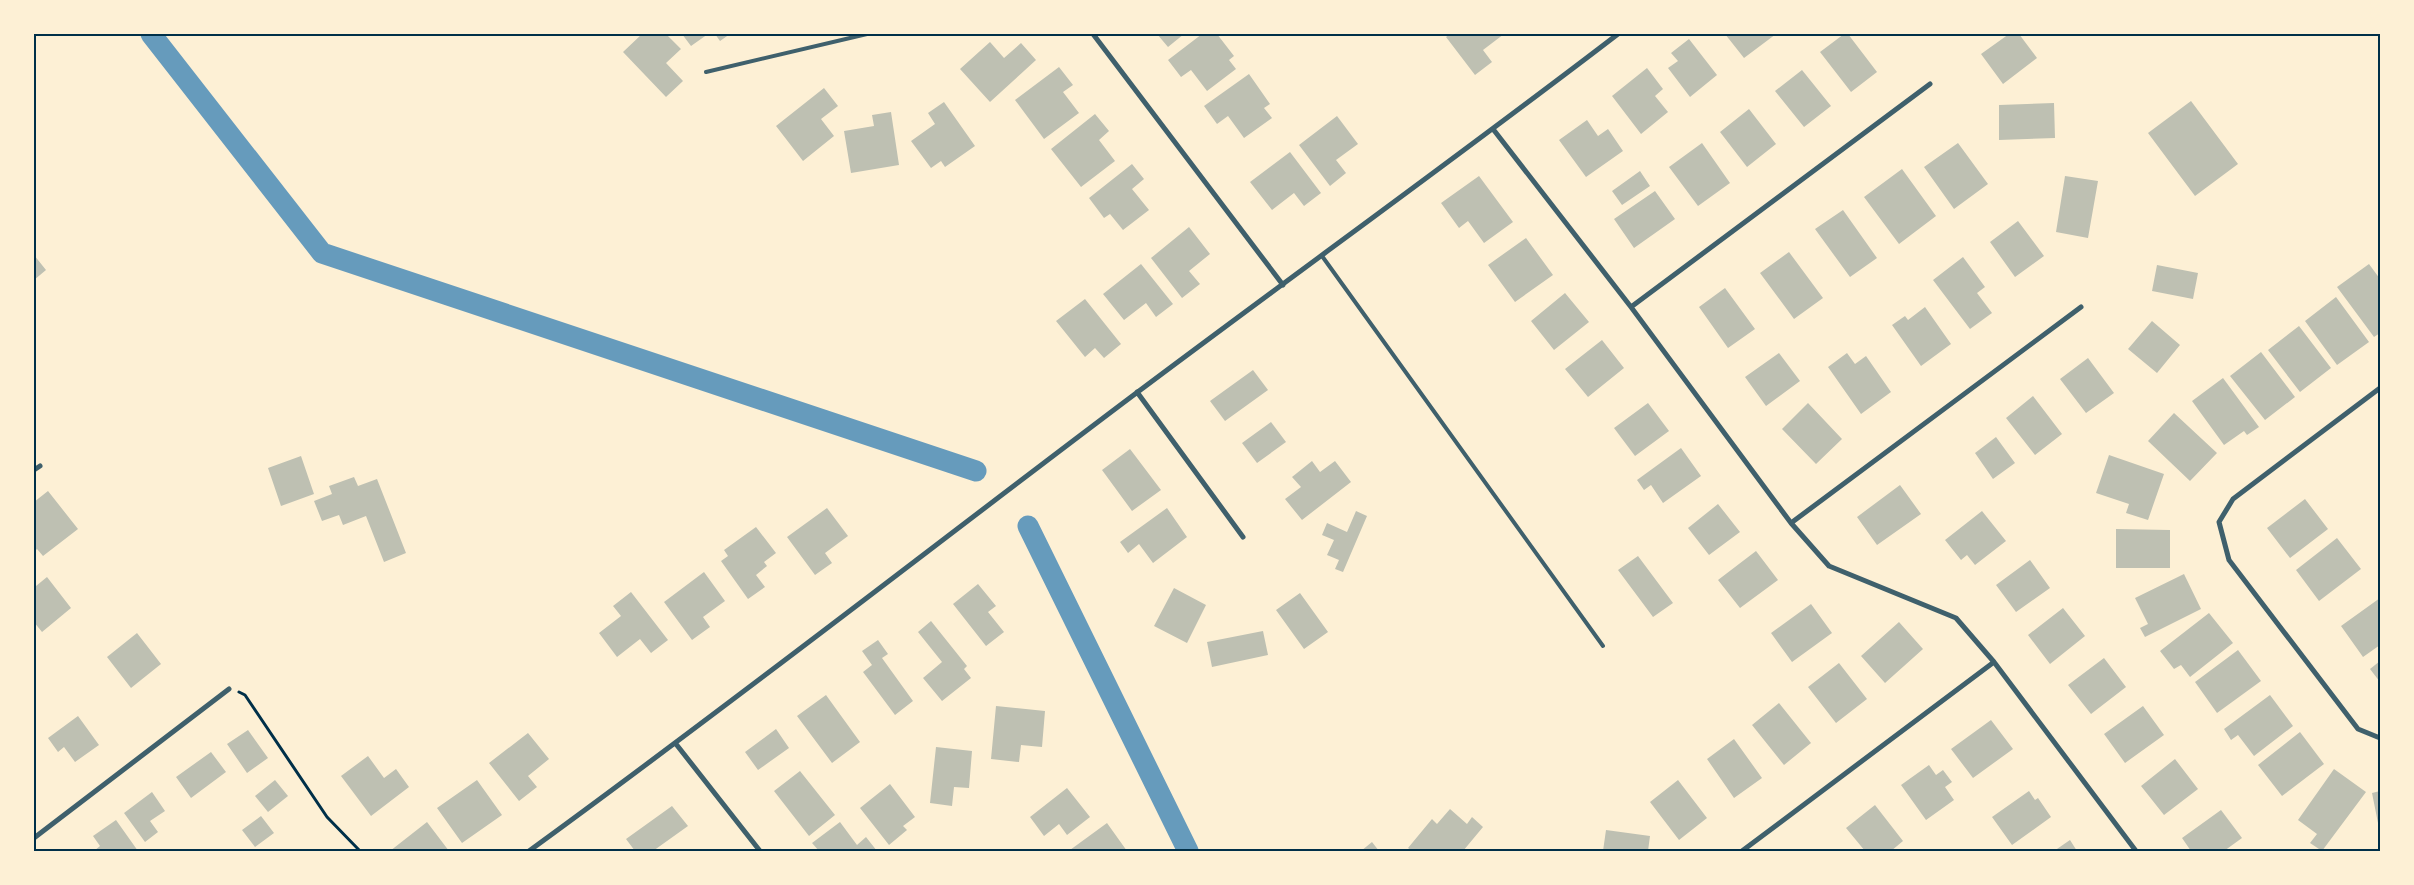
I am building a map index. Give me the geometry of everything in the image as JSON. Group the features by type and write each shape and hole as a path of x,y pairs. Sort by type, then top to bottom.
{"street":[{"path":"1093,34 1282,285"},
{"path":"529,851 676,744 1137,392 1493,130 1618,34"},
{"path":"1631,306 1930,84"},
{"path":"1493,130 1631,306 1791,522 1829,566 1956,618 1994,662 2136,851"},
{"path":"1791,522 2081,307"},
{"path":"2380,388 2233,499 2219,522 2229,560 2358,729 2380,738"},
{"path":"1137,392 1244,537"},
{"path":"34,470 40,466"},
{"path":"1742,851 1994,662"},
{"path":"34,838 229,689"},
{"path":"676,744 760,851"}],"lane":[{"path":"706,72 867,34"},
{"path":"1322,256 1603,646"}],"path":[{"path":"229,689 245,695 327,817 360,851"}],"building":[{"path":"642,34 666,34 681,49 666,63 683,81 666,97 623,52"},
{"path":"682,34 708,34 691,46"},
{"path":"715,34 730,34 720,41"},
{"path":"1157,34 1184,34 1168,47"},
{"path":"1202,34 1217,34 1234,56 1229,60 1236,69 1207,91 1191,70 1181,77 1168,60"},
{"path":"1450,34 1504,34 1483,50 1492,62 1475,75 1446,37"},
{"path":"1725,34 1776,34 1744,58"},
{"path":"1844,34 1848,34 1877,72 1851,92 1820,52"},
{"path":"2009,34 2019,34 2037,58 2003,84 1981,54"},
{"path":"1689,39 1717,75 1690,97 1668,68 1678,61 1671,53"},
{"path":"990,42 1004,58 1021,43 1036,60 990,102 960,69"},
{"path":"1059,67 1073,85 1063,92 1079,113 1044,139 1015,100"},
{"path":"1647,68 1663,89 1655,96 1668,112 1641,134 1612,96"},
{"path":"1802,70 1831,106 1804,127 1775,91"},
{"path":"1249,74 1270,104 1264,108 1272,118 1244,138 1228,116 1217,124 1204,106"},
{"path":"824,88 838,106 821,119 834,136 803,161 776,126"},
{"path":"2191,101 2238,164 2195,196 2148,133"},
{"path":"944,102 975,146 945,167 941,161 931,168 911,141 935,124 928,113"},
{"path":"2054,103 2055,138 1999,140 1999,105"},
{"path":"1749,109 1776,144 1747,167 1720,132"},
{"path":"891,112 899,165 851,173 844,131 874,126 872,115"},
{"path":"1095,114 1109,131 1099,140 1115,161 1081,187 1051,149"},
{"path":"1337,116 1358,144 1336,160 1346,173 1330,186 1299,145"},
{"path":"1587,120 1598,136 1608,129 1623,151 1586,177 1559,140"},
{"path":"1702,143 1730,183 1698,206 1669,167"},
{"path":"1958,143 1988,184 1954,209 1924,167"},
{"path":"1290,152 1321,193 1304,206 1294,193 1272,210 1250,182"},
{"path":"1132,164 1144,179 1132,189 1149,210 1123,230 1110,214 1104,218 1089,198"},
{"path":"1902,169 1936,216 1899,244 1864,197"},
{"path":"1640,171 1650,186 1622,205 1612,191"},
{"path":"1479,176 1513,222 1484,243 1468,221 1459,228 1441,203"},
{"path":"2065,176 2098,181 2088,238 2056,232"},
{"path":"1655,191 1675,219 1634,248 1614,219"},
{"path":"1843,210 1877,258 1850,277 1815,229"},
{"path":"2018,221 2044,256 2015,277 1990,242"},
{"path":"1189,227 1210,254 1189,271 1200,284 1182,298 1151,258"},
{"path":"1526,238 1553,275 1515,302 1488,265"},
{"path":"1789,252 1823,298 1794,319 1760,273"},
{"path":"34,255 46,270 34,280"},
{"path":"1963,257 1985,287 1977,293 1992,313 1970,329 1933,280"},
{"path":"1141,264 1173,304 1156,317 1146,303 1124,320 1103,294"},
{"path":"2369,264 2380,279 2380,333 2374,337 2337,287"},
{"path":"2157,265 2198,273 2193,299 2152,291"},
{"path":"1725,288 1755,329 1728,348 1699,307"},
{"path":"1565,293 1589,322 1554,350 1531,321"},
{"path":"2336,297 2369,342 2337,365 2305,321"},
{"path":"1085,299 1121,344 1104,358 1095,348 1085,357 1056,321"},
{"path":"1925,307 1951,344 1921,366 1892,325 1905,316 1908,320"},
{"path":"2152,321 2180,345 2157,373 2128,349"},
{"path":"2299,326 2331,368 2300,392 2268,350"},
{"path":"1602,340 1624,368 1588,397 1565,369"},
{"path":"2261,352 2295,397 2265,420 2230,376"},
{"path":"1779,353 1800,381 1766,406 1745,377"},
{"path":"1847,353 1855,364 1866,356 1891,392 1861,414 1828,367"},
{"path":"2088,358 2114,393 2086,413 2060,379"},
{"path":"1253,370 1268,390 1225,421 1210,401"},
{"path":"2223,378 2259,427 2247,435 2244,431 2224,445 2192,401"},
{"path":"2033,396 2062,434 2035,455 2006,418"},
{"path":"1648,403 1669,431 1635,456 1614,428"},
{"path":"1808,403 1842,439 1816,464 1782,429"},
{"path":"2174,413 2217,453 2190,481 2148,441"},
{"path":"1271,422 1286,442 1257,463 1242,443"},
{"path":"1996,437 2015,463 1993,479 1975,453"},
{"path":"1681,448 1701,476 1663,503 1651,485 1644,490 1637,480"},
{"path":"1130,449 1161,490 1132,511 1102,470"},
{"path":"2109,455 2164,474 2148,520 2126,513 2129,504 2096,493"},
{"path":"301,456 314,494 281,506 268,468"},
{"path":"1312,461 1320,472 1335,461 1351,482 1302,520 1285,499 1301,487 1292,477"},
{"path":"354,477 358,486 377,479 406,553 384,562 366,516 343,525 339,515 322,521 314,501 332,494 329,486"},
{"path":"1900,485 1921,514 1877,545 1857,517"},
{"path":"48,491 78,529 43,556 37,549 34,552 34,502"},
{"path":"2305,499 2328,529 2290,558 2267,528"},
{"path":"1718,504 1740,532 1709,555 1688,528"},
{"path":"827,508 848,536 825,553 832,563 815,575 787,537"},
{"path":"1167,508 1187,537 1153,563 1139,544 1128,553 1120,542"},
{"path":"1356,511 1367,516 1343,572 1335,569 1339,560 1327,555 1334,540 1322,535 1327,523 1347,532"},
{"path":"1982,511 2006,541 1975,565 1967,555 1961,560 1945,540"},
{"path":"756,527 776,553 764,562 767,566 756,575 765,587 748,599 721,561 728,556 724,550"},
{"path":"2116,529 2170,530 2170,568 2116,568"},
{"path":"2337,538 2361,569 2319,601 2296,570"},
{"path":"1756,551 1778,580 1740,608 1718,580"},
{"path":"1638,556 1673,603 1653,617 1618,570"},
{"path":"2030,560 2050,588 2016,612 1996,585"},
{"path":"704,572 725,601 703,617 710,627 692,640 664,602"},
{"path":"2184,574 2201,609 2145,637 2140,628 2148,624 2135,598"},
{"path":"47,577 71,608 42,632 34,622 34,583 36,586"},
{"path":"978,584 996,606 988,612 1004,632 986,646 953,604"},
{"path":"1174,588 1206,605 1187,643 1154,626"},
{"path":"631,592 668,640 651,653 640,639 617,657 599,633 621,616 613,606"},
{"path":"1300,593 1328,632 1304,649 1276,610"},
{"path":"2380,598 2380,645 2363,657 2341,626"},
{"path":"1811,604 1832,633 1792,662 1771,633"},
{"path":"2063,608 2085,636 2050,664 2028,635"},
{"path":"2209,613 2233,643 2190,677 2181,665 2174,669 2160,651"},
{"path":"931,621 967,666 964,669 971,678 942,701 923,678 942,662 918,632"},
{"path":"1899,622 1923,649 1885,683 1861,656"},
{"path":"1263,631 1268,655 1212,667 1207,642"},
{"path":"137,633 161,664 131,688 107,657"},
{"path":"878,640 888,654 882,658 913,701 895,715 863,672 872,665 862,651"},
{"path":"2238,650 2261,681 2217,713 2195,682"},
{"path":"2104,658 2126,687 2091,714 2068,685"},
{"path":"2380,661 2380,682 2370,669"},
{"path":"1839,663 1867,699 1836,723 1808,687"},
{"path":"826,695 860,742 832,763 797,716"},
{"path":"2270,695 2293,726 2254,756 2238,735 2231,740 2224,729"},
{"path":"1779,703 1811,743 1784,765 1752,725"},
{"path":"996,706 1045,711 1042,747 1021,745 1019,762 991,759"},
{"path":"2143,706 2164,735 2125,763 2104,734"},
{"path":"78,716 99,745 75,762 64,747 58,752 48,738"},
{"path":"1991,720 2013,749 1973,778 1951,749"},
{"path":"776,729 789,748 758,770 745,752"},
{"path":"248,730 268,758 247,773 227,744"},
{"path":"2300,732 2324,764 2282,796 2258,765"},
{"path":"528,733 549,759 528,776 537,787 519,801 489,763"},
{"path":"1734,739 1762,778 1734,798 1707,759"},
{"path":"936,747 972,751 969,788 954,787 952,806 930,803"},
{"path":"211,752 226,772 191,798 176,777"},
{"path":"368,756 384,778 396,769 409,787 371,816 341,776"},
{"path":"2175,759 2198,789 2164,815 2141,786"},
{"path":"1929,765 1936,775 1943,770 1952,782 1945,787 1954,800 1926,820 1901,785"},
{"path":"2334,769 2366,792 2322,851 2310,843 2317,834 2298,820"},
{"path":"800,771 835,815 809,836 774,791"},
{"path":"275,780 288,796 268,812 255,796"},
{"path":"477,780 502,815 462,843 437,808"},
{"path":"1678,780 1707,818 1679,840 1650,802"},
{"path":"890,784 915,817 903,826 907,830 889,845 860,808"},
{"path":"1067,788 1090,817 1067,835 1059,824 1044,836 1030,817"},
{"path":"2029,791 2035,800 2038,798 2051,817 2012,845 1992,817"},
{"path":"2380,791 2380,828 2379,828 2372,793"},
{"path":"152,792 165,811 150,821 158,832 145,842 124,813"},
{"path":"1875,805 1903,841 1891,851 1865,851 1846,828"},
{"path":"672,806 688,826 653,851 635,851 626,839"},
{"path":"1450,809 1467,824 1472,817 1483,827 1463,851 1412,851 1408,848 1432,819 1437,824"},
{"path":"2221,810 2242,838 2224,851 2191,851 2182,838"},
{"path":"261,816 274,833 255,847 242,830"},
{"path":"116,820 138,851 94,851 100,846 93,836"},
{"path":"427,822 449,851 390,851"},
{"path":"840,822 857,845 866,837 877,851 819,851 812,843"},
{"path":"1107,823 1127,851 1070,851 1070,850"},
{"path":"1606,830 1650,836 1648,851 1603,851"},
{"path":"2070,840 2077,851 2054,851"},
{"path":"1372,842 1379,851 1361,851"}],"waterway":[{"path":"151,34 322,253 976,471"},
{"path":"1028,526 1188,851"}]}
